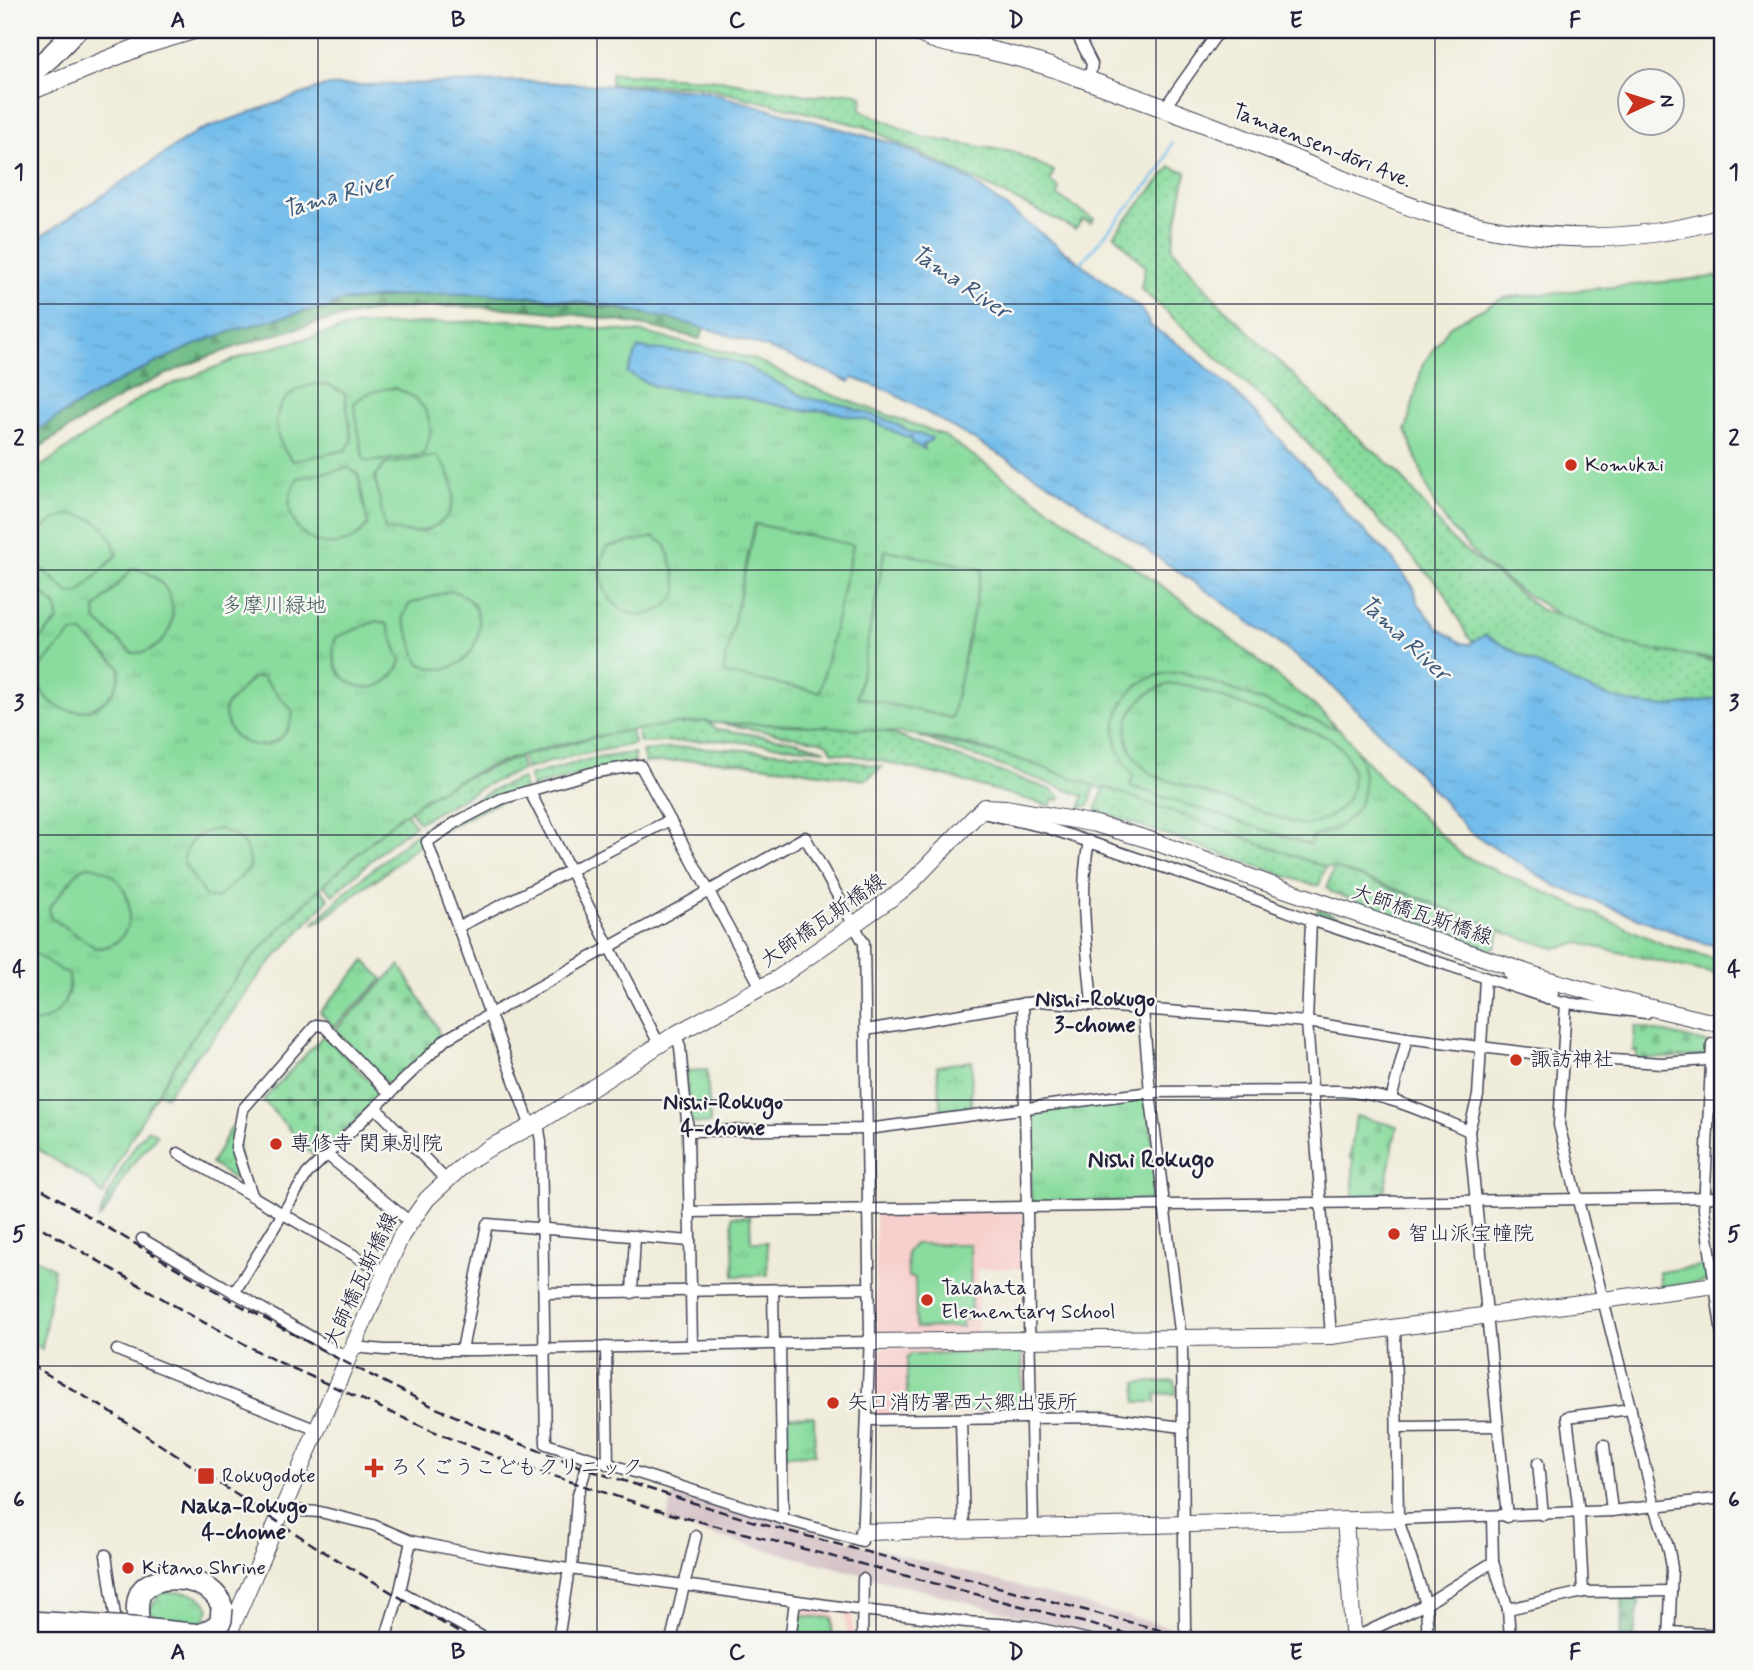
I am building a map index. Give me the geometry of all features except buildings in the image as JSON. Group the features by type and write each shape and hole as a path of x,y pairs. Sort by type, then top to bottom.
{"highway":[{"path":"30,57 59,30"},
{"path":"30,74 76,30"},
{"path":"51,56 61,55 85,30"},
{"path":"30,1622 119,1627 201,1636 217,1626 221,1620 222,1608 217,1594 198,1582 170,1580 145,1587 139,1598 138,1615 141,1640"},
{"path":"30,1634 112,1640"}],"main road":[{"path":"30,91 144,45 194,30"},
{"name":"Tamaensen-dōri Ave.","path":"915,30 931,38 1029,60 1090,80 1165,107 1413,208 1482,227 1541,236 1600,237 1669,231 1723,218"},
{"path":"30,83 112,53 121,44 144,35 165,33"}],"street":[{"path":"980,30 987,50"},
{"path":"1075,30 1092,64 1090,80"},
{"path":"1165,107 1214,38 1223,30"},
{"path":"234,1293 307,1174 446,1040 491,1015 609,947 709,891 804,838 864,943 870,1342 862,1541 782,1519 546,1444 541,1131 534,1125 491,1015 427,842 491,803 591,773 640,765 709,891 762,989"},
{"path":"530,792 659,1044"},
{"name":"大師橋瓦斯橋線","path":"226,1640 284,1510 346,1350 409,1221 427,1199 478,1154 534,1125 676,1034 762,989 854,925 906,887 978,812 989,806 1096,824 1150,840 1508,967 1584,991 1723,1025"},
{"path":"978,812 1018,820 1089,841 1485,979 1566,1002 1646,1013 1649,1007"},
{"path":"458,927 670,820"},
{"path":"1089,841 1084,866 1092,1005"},
{"path":"1311,920 1307,1022 1331,1336"},
{"path":"1508,967 1509,975 1564,998 1566,1002 1559,1125 1655,1506 1669,1550 1672,1567 1669,1636 1723,1635"},
{"path":"1485,979 1478,1096 1469,1131 1507,1517"},
{"path":"866,1030 1039,1001 1307,1022 1563,1058 1662,1063 1717,1059"},
{"path":"1023,1003 1033,1527"},
{"path":"1143,1010 1150,1092 1180,1338 1185,1628 1188,1640"},
{"path":"252,1195 236,1147 243,1109 316,1025 324,1026 390,1094"},
{"path":"676,1034 680,1047 688,1131 692,1345"},
{"path":"1391,1100 1407,1038"},
{"path":"1712,1044 1717,1059 1704,1198 1719,1285 1723,1341"},
{"path":"688,1131 867,1129 1150,1092 1363,1092 1391,1100 1469,1131"},
{"path":"376,1108 446,1180"},
{"path":"178,1153 385,1273"},
{"path":"327,1155 409,1221"},
{"path":"689,1212 1723,1198"},
{"path":"462,1350 486,1224 690,1241"},
{"path":"632,1293 635,1236"},
{"path":"142,1239 234,1293 346,1350 1331,1336 1719,1285"},
{"path":"544,1293 869,1288"},
{"path":"773,1290 782,1519"},
{"path":"1395,1328 1398,1519 1426,1604 1428,1640"},
{"path":"606,1347 608,1465"},
{"path":"117,1350 317,1430"},
{"path":"1583,1592 1578,1513 1567,1417 1632,1409"},
{"path":"867,1420 1105,1417 1182,1427"},
{"path":"961,1419 964,1529"},
{"path":"1397,1427 1498,1426"},
{"path":"1604,1444 1612,1511"},
{"path":"558,1640 573,1558 577,1498 589,1459"},
{"path":"1538,1462 1543,1515"},
{"path":"863,1532 1507,1517 1612,1511 1723,1498"},
{"path":"284,1510 320,1512 373,1525 411,1541 570,1571 862,1610 1047,1629 1090,1640"},
{"path":"1492,1517 1493,1562 1507,1609 1510,1640"},
{"path":"1345,1521 1354,1639 1426,1604 1493,1562"},
{"path":"671,1640 696,1536"},
{"path":"385,1640 411,1541"},
{"path":"106,1555 119,1640"},
{"path":"862,1640 863,1579"},
{"path":"400,1591 488,1640"},
{"path":"1507,1609 1583,1592 1671,1591"},
{"path":"790,1640 795,1601"},
{"path":"995,1640 996,1625"}],"shaded area":[{"name":"Takahata Elementary School","path":"1022,1212 1025,1268 977,1269 978,1335 880,1336 876,1330 877,1213"},
{"name":"Takahata Elementary School","path":"1022,1346 1025,1350 1027,1411 1024,1413 878,1416 875,1412 876,1355 882,1348"},
{"path":"674,1491 1217,1640 1111,1640 666,1523"},
{"path":"800,1606 852,1612 853,1640 847,1640 845,1613 834,1612 834,1640 832,1618 801,1616 795,1640"}],"green space":[{"path":"611,73 720,80 814,96 853,92 863,97 860,110 921,137 1013,152 1054,171 1050,181 1059,188 1058,196 1094,219 1091,223 1083,219 1075,229 866,127 698,86 611,84"},
{"path":"1171,167 1186,172 1172,248 1217,301 1350,431 1396,470 1452,540 1541,610 1711,661 1723,660 1723,777 1528,690 1468,637 1444,591 1287,421 1141,289 1145,267 1114,234"},
{"name":"Komukai","path":"1723,276 1723,660 1643,649 1624,643 1557,614 1518,589 1484,564 1449,526 1432,500 1406,430 1423,364 1450,326 1503,298"},
{"path":"483,293 595,305 705,326 700,339 659,329 569,314 475,307 384,310 343,317 249,343 180,368 125,395 30,453 30,435 73,407 141,370 224,334 311,310 325,310 339,302 421,294"},
{"name":"多摩川緑地","path":"512,320 644,333 754,359 816,389 943,435 1182,600 1322,712 1385,782 1463,856 1665,945 1723,961 1723,976 1579,943 1555,948 1508,934 1418,897 1335,868 1325,867 1105,787 1103,789 1020,760 957,742 851,728 707,721 641,729 573,741 507,760 447,786 422,800 407,814 402,814 291,917 227,990 199,1027 162,1086 113,1172 103,1195 90,1182 30,1144 30,474 145,395 249,354 354,326"},
{"path":"329,385 345,394 352,441 346,450 293,461 278,436 278,412 291,394 303,387"},
{"path":"394,388 415,399 427,414 430,423 428,443 423,455 368,462 363,458 354,403 372,392"},
{"path":"437,456 452,485 452,506 447,515 440,523 424,531 385,529 375,476 386,464"},
{"path":"348,468 358,474 368,525 353,538 337,544 321,543 307,537 297,526 291,512 291,495 298,478"},
{"path":"72,514 89,518 102,526 111,538 117,555 79,593 70,594 31,559 31,550 42,529"},
{"path":"755,524 853,545 820,692 723,673"},
{"path":"654,537 666,545 677,592 667,605 652,613 638,615 625,611 614,603 606,592 601,578 602,563 607,547"},
{"path":"885,550 982,569 952,718 857,697"},
{"path":"137,569 154,577 165,588 171,602 172,617 169,631 160,643 148,651 132,653 96,620 95,609 131,570"},
{"path":"30,582 57,607 58,620 30,650"},
{"path":"450,591 466,598 476,610 479,626 476,642 468,656 455,666 439,669 419,663 403,617 409,604"},
{"path":"377,621 387,624 401,662 392,677 380,685 355,685 344,678 336,667 333,653 336,637"},
{"path":"72,633 82,633 120,667 113,692 105,701 83,711 59,707 48,699 34,674"},
{"path":"1181,672 1340,730 1355,748 1363,770 1363,794 1351,816 1338,826 1312,837 1310,845 1130,786 1133,775 1117,745 1116,723 1119,712 1138,685 1159,675","holes":["1170,684 1188,685 1330,738 1343,751 1351,765 1353,779 1343,805 1333,815 1318,822 1301,825 1155,776 1141,765 1127,738 1132,711 1154,690"]},
{"path":"262,677 293,711 289,727 281,738 270,744 257,745 234,735 227,723 225,707 252,678"},
{"path":"707,721 717,729 795,741 826,750 719,740 640,743 639,728"},
{"path":"718,723 883,731 1052,790 1060,797 1059,800 1053,799 1050,806 956,779 833,752 828,744 820,741"},
{"path":"631,730 634,744 564,758 526,769 522,756 614,732"},
{"path":"918,736 1011,756 1095,786 1089,805 1080,808 1084,796"},
{"path":"690,747 812,754 882,767 865,780 724,761 645,763 642,751"},
{"path":"634,753 635,761 532,787 529,776 590,759"},
{"path":"519,757 522,770 486,785 419,822 411,811 414,806 457,781"},
{"path":"522,778 525,789 429,837 423,828 493,790"},
{"path":"1105,787 1326,865 1319,885 1312,885 1100,812 1096,808"},
{"path":"402,814 407,814 415,825 387,846 333,895 323,884"},
{"path":"219,829 233,835 246,848 250,868 216,899 206,897 183,862 187,848 194,838"},
{"path":"417,832 423,841 375,881 313,924 348,890"},
{"path":"89,866 106,871 118,881 126,894 129,909 128,923 122,936 112,945 96,948 50,917 49,908 81,868"},
{"path":"1334,867 1501,929 1495,948 1489,949 1331,892 1327,887"},
{"path":"319,888 329,899 260,974 209,1044 199,1052 166,1096 158,1092 228,987"},
{"path":"1318,909 1399,938 1397,944 1316,915"},
{"path":"30,951 69,975 69,984 65,1001 55,1014 39,1022 30,1023"},
{"path":"365,961 383,979 334,1027 320,1012"},
{"path":"400,965 437,1027 440,1038 391,1088 335,1030"},
{"path":"1635,1026 1708,1043 1707,1056 1637,1059 1637,1051 1633,1051"},
{"path":"324,1035 383,1095 316,1159 263,1100"},
{"path":"972,1061 971,1107 941,1110 937,1066"},
{"path":"707,1070 710,1124 691,1123 685,1071"},
{"path":"1144,1098 1148,1101 1159,1198 1156,1201 1033,1202 1031,1116 1034,1112"},
{"path":"1356,1116 1397,1126 1383,1198 1353,1198 1353,1159 1350,1158"},
{"path":"232,1126 235,1127 244,1185 211,1164"},
{"path":"148,1129 157,1135 132,1165 104,1214 99,1218 120,1171"},
{"path":"732,1216 750,1216 751,1242 767,1242 768,1275 734,1276"},
{"path":"914,1244 970,1244 971,1319 962,1319 962,1327 916,1328 915,1278 908,1277 907,1252"},
{"path":"30,1255 54,1269 42,1349 30,1341"},
{"path":"1708,1265 1710,1281 1661,1287 1659,1272"},
{"name":"Takahata Elementary School","path":"1022,1352 1023,1410 922,1411 921,1406 907,1406 907,1359 911,1354"},
{"path":"1175,1381 1176,1394 1156,1394 1156,1402 1136,1402 1137,1383"},
{"path":"814,1416 815,1454 785,1455 785,1417"},
{"path":"161,1593 188,1593 202,1599 209,1608 204,1621 174,1624 153,1615 149,1610"},
{"path":"1623,1598 1637,1598 1639,1602 1635,1632 1631,1640 1620,1640"},
{"path":"801,1616 832,1618 832,1640 797,1640"}],"water":[{"name":"Tama River","path":"518,81 700,90 895,144 969,179 1141,309 1151,326 1188,351 1232,389 1336,499 1351,519 1386,551 1414,588 1418,603 1438,628 1462,643 1469,644 1485,635 1566,679 1631,702 1671,706 1723,697 1723,947 1700,942 1556,886 1470,832 1399,751 1317,672 1217,598 1049,483 889,391 853,378 850,382 799,360 695,325 590,303 536,297 425,294 346,301 325,309 248,326 188,348 118,382 30,435 30,244 198,131 325,86"},
{"path":"638,348 701,353 744,365 806,398 841,404 932,438 923,445 924,449 912,443 911,436 908,438 874,422 826,410 803,411 745,398 656,387 627,373"}],"waterway":[{"path":"1080,264 1162,168 1172,142"}],"railway":[{"path":"30,1182 236,1303 337,1358 436,1408 514,1441 592,1471 758,1523 1197,1640"},
{"path":"30,1221 194,1317 272,1359 428,1429 507,1461 671,1514 1150,1640"},
{"path":"30,1364 104,1408 321,1550 471,1640"}],"place":[{"name":"Komukai","path":"1571,465"},
{"name":"諏訪神社","path":"1516,1060"},
{"name":"専修寺 関東別院","path":"276,1144"},
{"name":"智山派宝幢院","path":"1394,1234"},
{"name":"Takahata Elementary School","path":"927,1300"},
{"name":"矢口消防署西六郷出張所","path":"833,1403"},
{"name":"ろくごうこどもクリニック","path":"374,1468"},
{"name":"Rokugodote","path":"206,1476"},
{"name":"Kitano Shrine","path":"128,1568"}],"district":[{"name":"Nishi-Rokugo 3-chome","path":"1095,1013"},
{"name":"Nishi-Rokugo 4-chome","path":"723,1116"},
{"name":"Nishi Rokugo","path":"1151,1160"},
{"name":"Naka-Rokugo 4-chome","path":"244,1520"}]}
